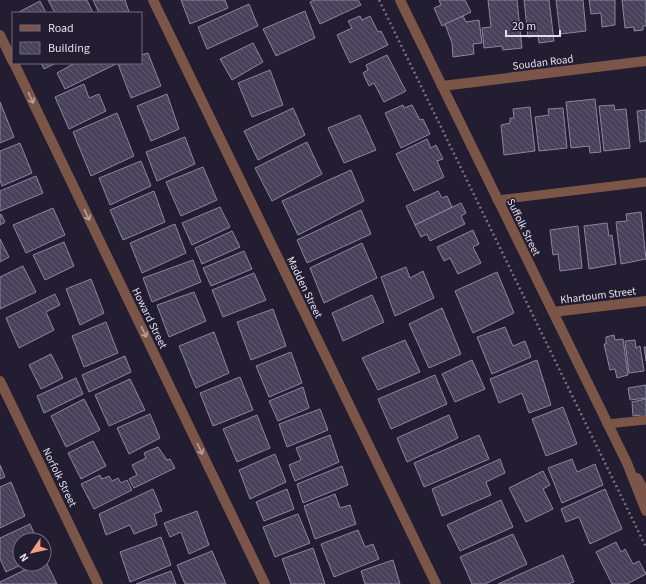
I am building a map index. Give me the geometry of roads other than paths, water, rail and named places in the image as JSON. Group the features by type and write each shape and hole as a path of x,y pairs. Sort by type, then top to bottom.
{"street":[{"name":"Madden Street","path":"153,0 436,584"},
{"name":"Suffolk Street","path":"400,0 607,424 627,463 646,493"},
{"name":"Howard Street","path":"0,35 12,60"},
{"name":"Soudan Road","path":"442,86 646,61"},
{"name":"Howard Street","path":"14,64 266,584"},
{"name":"Khartoum Street","path":"553,312 646,301"},
{"name":"Norfolk Street","path":"0,382 98,584"},
{"name":"Suffolk Street","path":"627,463 646,511"}],"lane":[{"path":"497,200 646,182"},
{"path":"607,424 646,420"}]}
